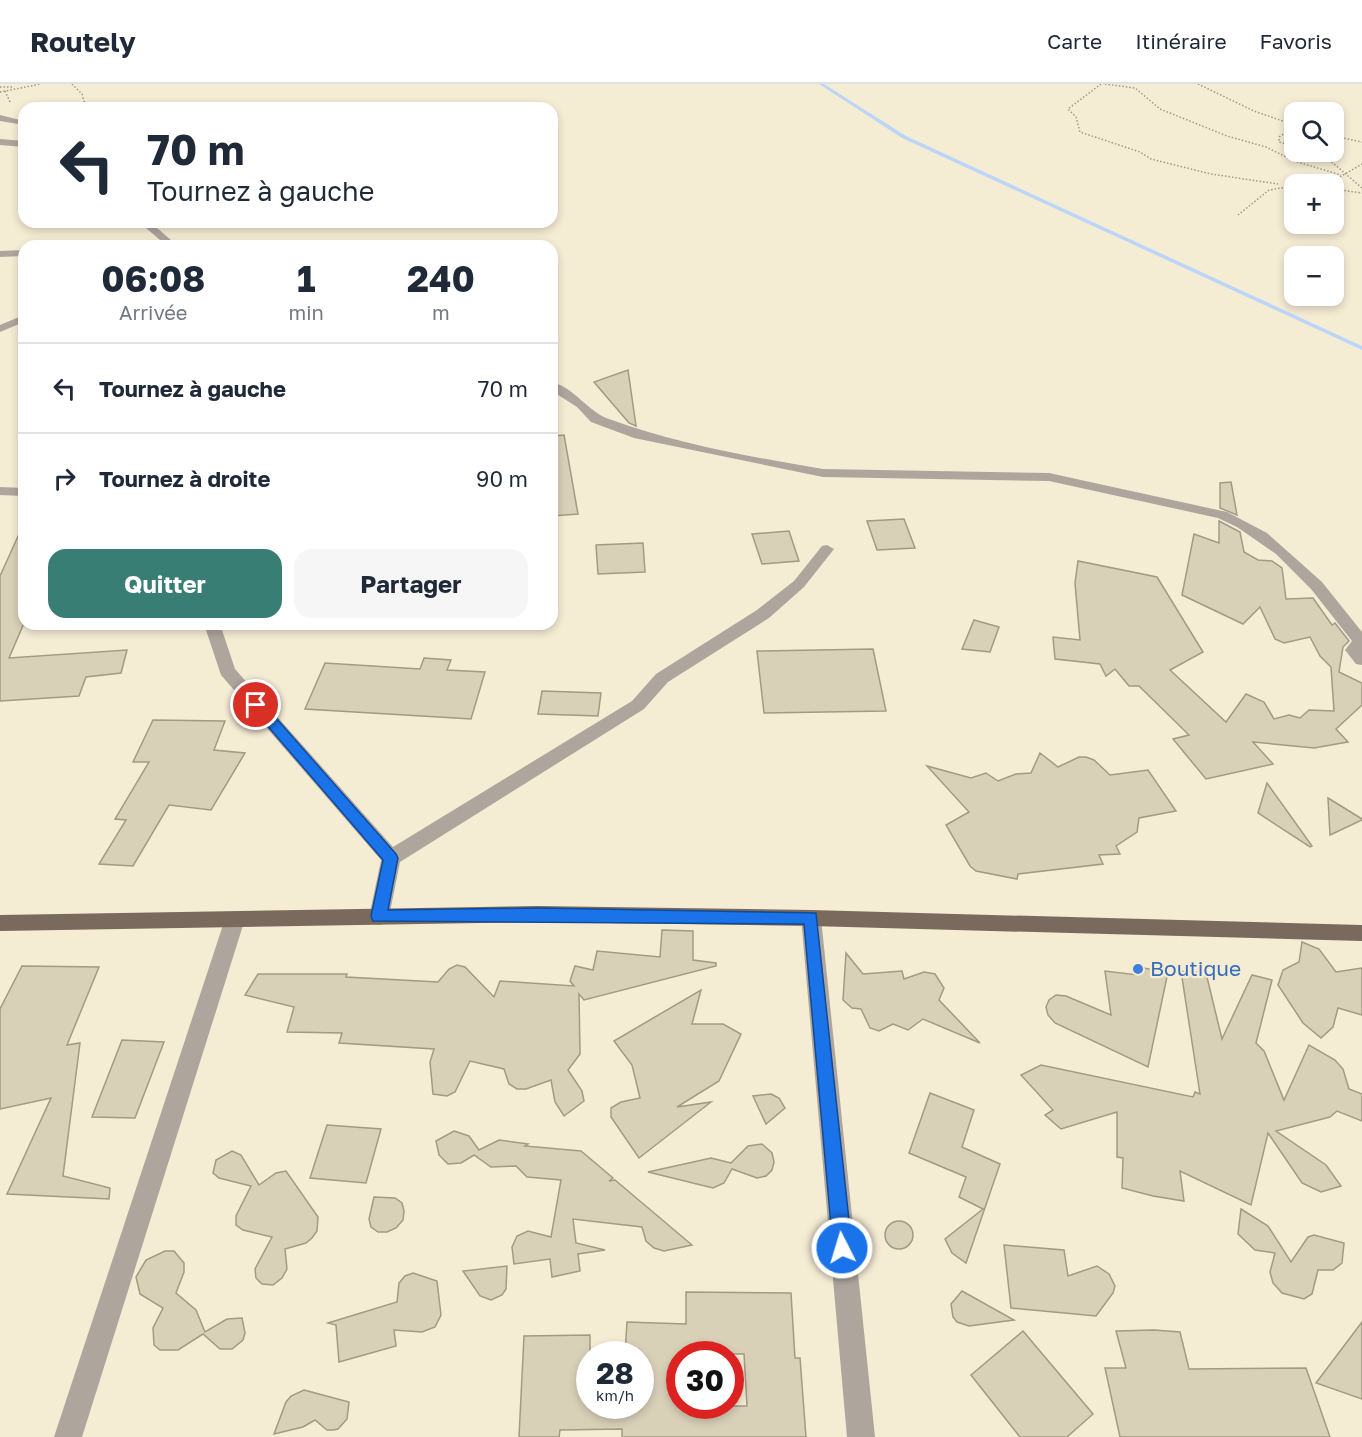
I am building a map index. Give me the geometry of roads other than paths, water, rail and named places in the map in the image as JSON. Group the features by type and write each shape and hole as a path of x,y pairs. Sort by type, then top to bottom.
{"main road":[{"path":"0,923 537,914 811,918 1362,933"}],"street":[{"path":"0,118 18,122"},
{"path":"0,142 18,144"},
{"path":"151,228 166,240"},
{"path":"0,254 18,253"},
{"path":"0,329 18,321"},
{"path":"558,390 581,404 596,419 639,435 786,466 823,473 1049,477 1236,519 1264,538 1303,572 1339,610 1360,641 1353,650 1362,660"},
{"path":"0,491 18,492"},
{"path":"379,916 391,858 639,705 662,678 763,614 799,584 827,549"},
{"path":"214,630 227,671 391,858"},
{"path":"811,918 861,1437"},
{"path":"68,1437 235,919"}],"waterway":[{"path":"821,84 904,137 1362,348"}],"place":[{"name":"Boutique","path":"1138,969"}]}
